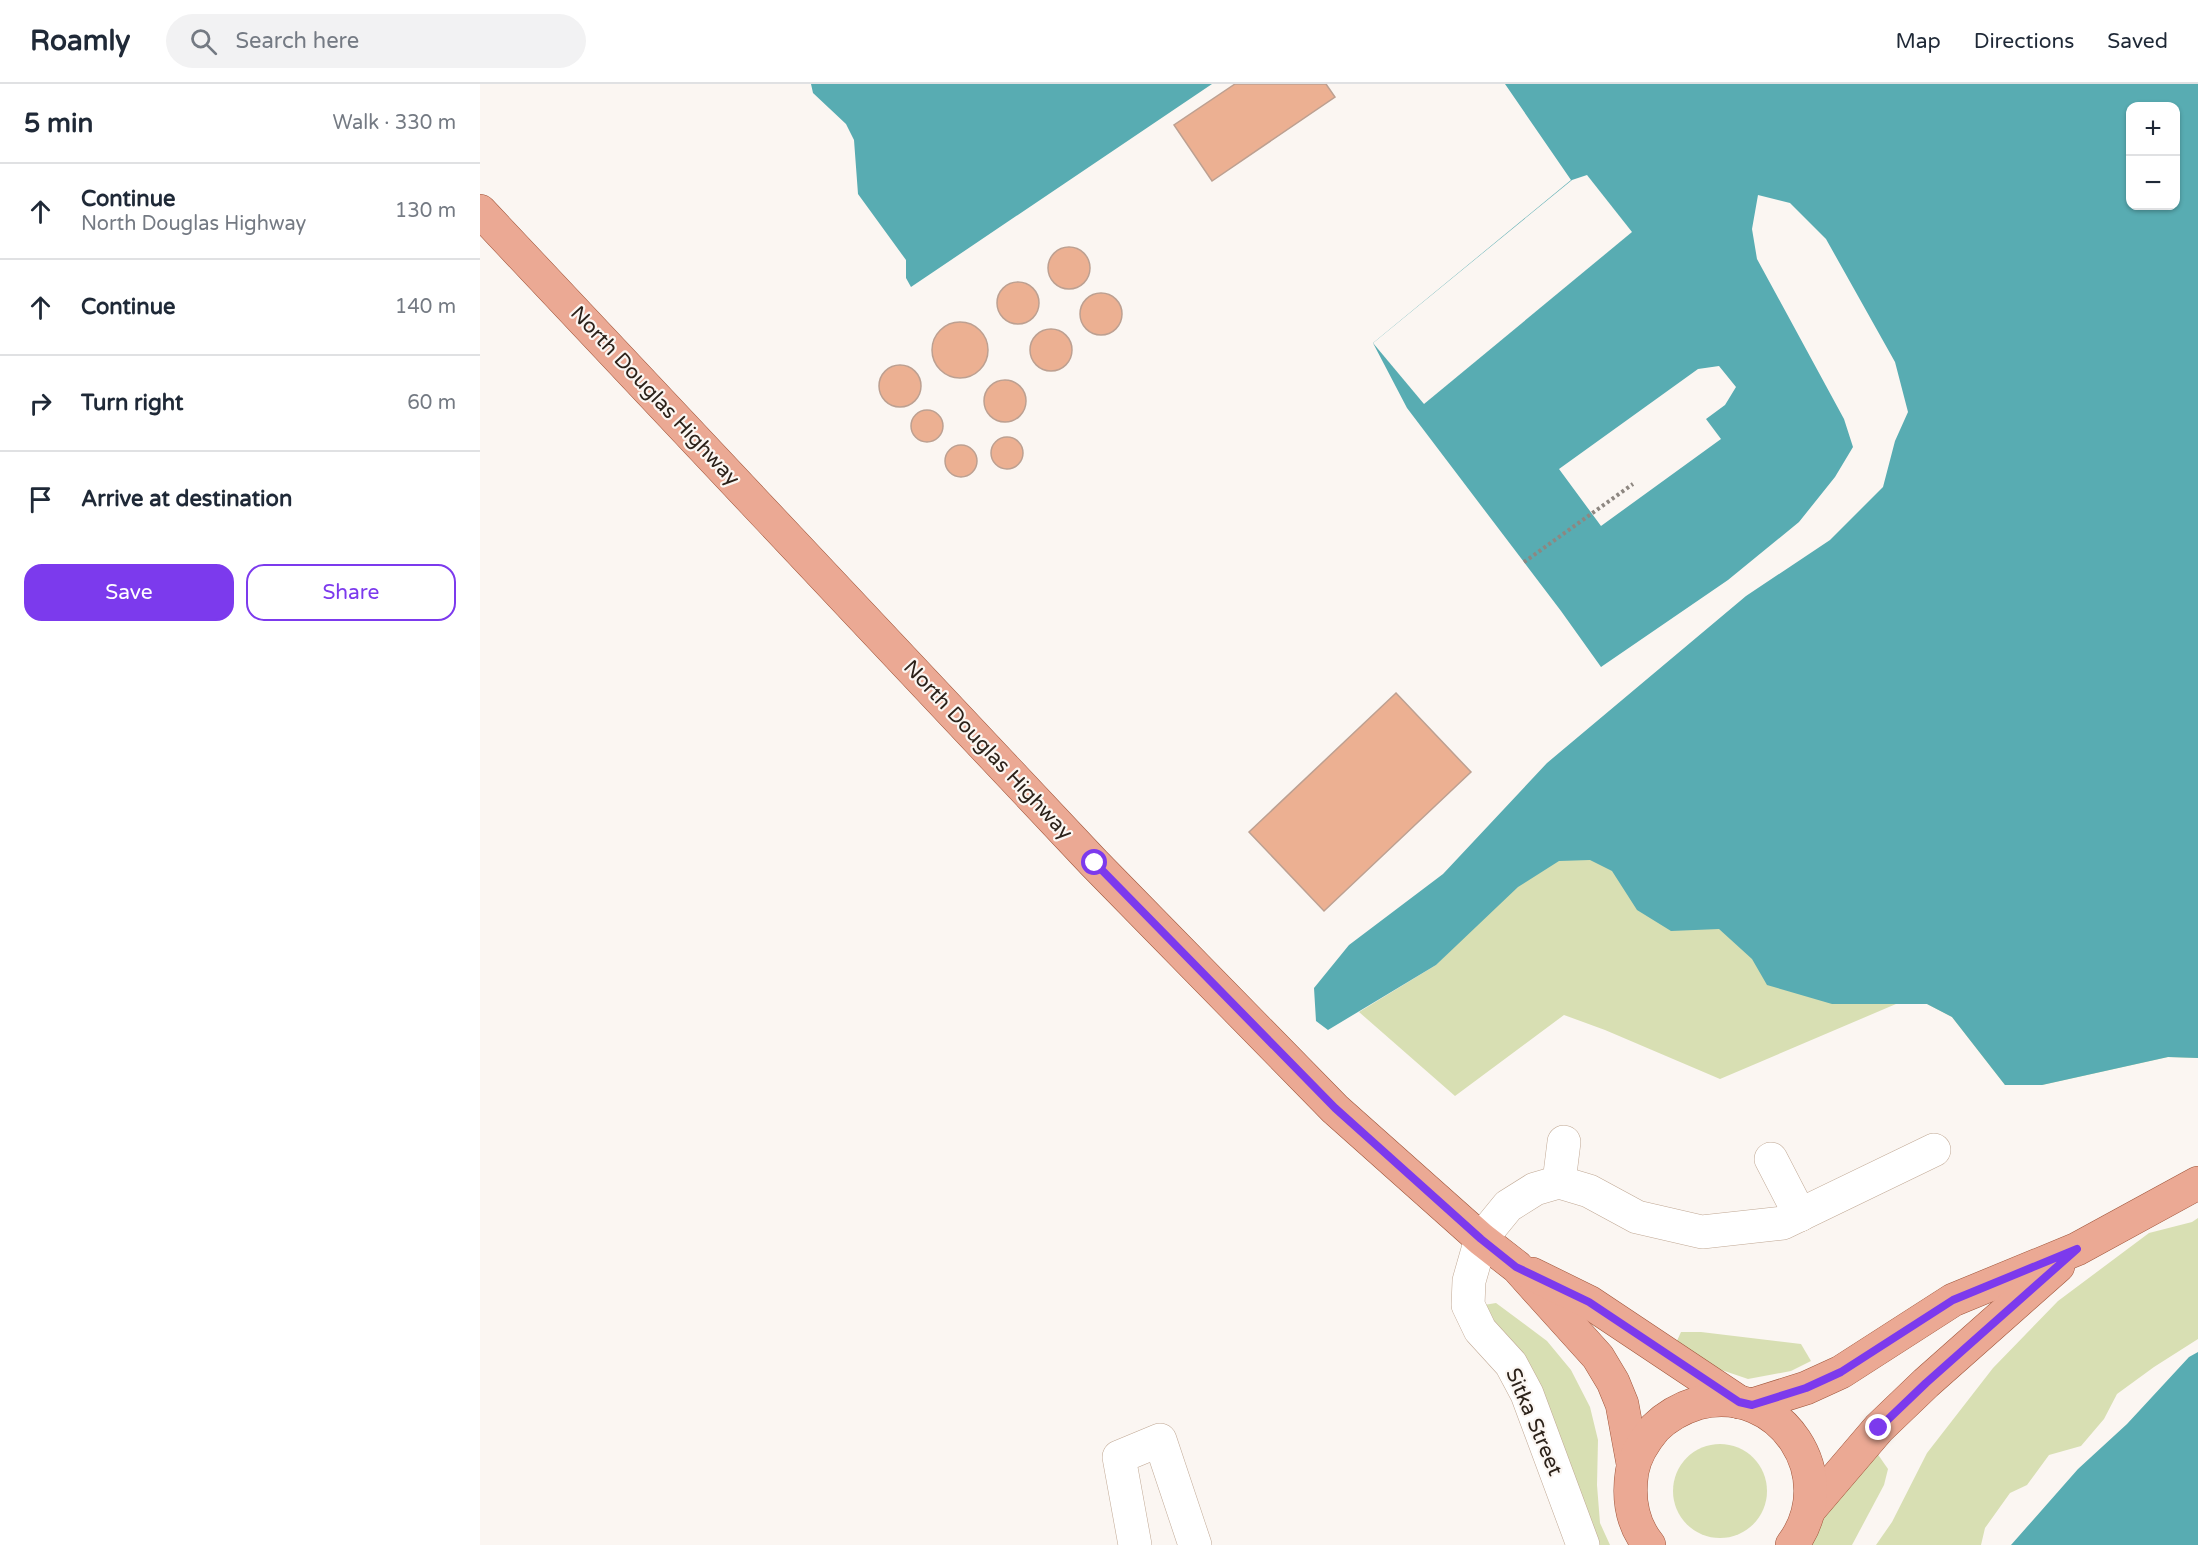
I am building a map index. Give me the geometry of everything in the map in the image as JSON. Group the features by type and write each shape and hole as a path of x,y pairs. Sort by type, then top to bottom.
{"main road":[{"name":"North Douglas Highway","path":"480,211 1095,863 1335,1108 1481,1239 1516,1267"},
{"path":"1633,1464 1645,1440 1663,1420 1686,1407 1712,1400 1746,1403 1806,1388 1841,1372 1953,1300 2077,1249 2194,1185"},
{"path":"1809,1510 1879,1428 1926,1383 2077,1249"},
{"path":"1516,1267 1589,1302 1746,1403 1774,1418 1793,1436 1805,1458 1811,1484 1809,1510 1800,1533 1792,1545"},
{"path":"1516,1267 1598,1357 1608,1374 1622,1404 1633,1464 1630,1490 1633,1514 1646,1543"}],"street":[{"path":"1559,1182 1564,1142"},
{"path":"1481,1239 1508,1206 1535,1189 1559,1182 1589,1191 1636,1217 1702,1232 1783,1222 1934,1150"},
{"path":"1771,1159 1800,1215"},
{"name":"Sitka Street","path":"1481,1239 1469,1281 1468,1305 1480,1330 1511,1364 1527,1394 1582,1545"},
{"path":"1135,1545 1119,1457 1160,1440 1196,1545"}],"path":[{"path":"1524,562 1633,484"}],"green space":[{"path":"1557,842 2198,1058 2168,1057 2042,1085 2005,1085 1952,1017 1927,1004 1896,1004 1720,1079 1564,1015 1455,1096 1359,1012 1436,965"},
{"path":"2198,1218 2198,1339 2117,1394 2104,1419 2081,1446 2049,1455 2027,1485 2010,1493 1985,1528 1981,1545 1876,1545 1892,1522 1927,1453 1993,1368 2058,1301 2149,1233 2192,1222"},
{"path":"1496,1303 1547,1341 1571,1370 1590,1407 1598,1440 1597,1485 1600,1523 1610,1545 1599,1545 1593,1527 1482,1319 1484,1305"},
{"path":"1681,1332 1701,1332 1801,1344 1811,1361 1791,1371 1748,1379 1704,1364 1676,1343"},
{"path":"1720,1444 1738,1448 1753,1458 1763,1473 1767,1491 1763,1509 1753,1524 1738,1534 1720,1538 1702,1534 1687,1524 1677,1509 1673,1491 1677,1473 1687,1458 1702,1448"},
{"path":"1872,1446 1888,1469 1884,1485 1852,1545 1804,1545"}],"water":[{"path":"811,84 1212,84 911,287 906,278 906,260 858,194 854,140 846,124 813,93"},
{"path":"1505,84 2198,84 2198,1058 2168,1057 2042,1085 2005,1085 1952,1017 1927,1004 1832,1004 1767,985 1752,959 1719,929 1671,931 1637,910 1612,871 1590,860 1559,861 1518,887 1436,965 1328,1030 1316,1021 1314,988 1349,945 1443,874 1547,763 1746,596 1830,540 1883,487 1895,441 1908,412 1895,362 1826,239 1790,203 1758,195 1752,229 1757,259 1844,419 1853,447 1835,477 1799,522 1728,580 1601,667 1407,408 1373,343 1571,180"},
{"path":"2198,1352 2198,1545 2011,1545 2078,1469 2127,1424 2189,1357"}],"pier":[{"path":"1587,175 1632,232 1424,404 1373,343 1572,180"},
{"path":"1719,366 1736,387 1725,405 1706,419 1721,439 1601,526 1559,469 1698,369"}],"building":[{"path":"1235,84 1326,84 1335,97 1212,181 1174,125"},
{"path":"1069,247 1084,253 1090,268 1084,283 1069,289 1054,283 1048,268 1054,253"},
{"path":"1018,282 1033,288 1039,303 1033,318 1018,324 1003,318 997,303 1003,288"},
{"path":"1101,293 1116,299 1122,314 1116,329 1101,335 1086,329 1080,314 1086,299"},
{"path":"960,322 971,324 980,330 986,339 988,350 986,361 980,370 971,376 960,378 949,376 940,370 934,361 932,350 934,339 940,330 949,324"},
{"path":"1051,329 1066,335 1072,350 1066,365 1051,371 1036,365 1030,350 1036,335"},
{"path":"900,365 915,371 921,386 915,401 900,407 885,401 879,386 885,371"},
{"path":"1005,380 1020,386 1026,401 1020,416 1005,422 990,416 984,401 990,386"},
{"path":"927,410 938,415 943,426 938,437 927,442 916,437 911,426 916,415"},
{"path":"1007,437 1018,442 1023,453 1018,464 1007,469 996,464 991,453 996,442"},
{"path":"961,445 972,450 977,461 972,472 961,477 950,472 945,461 950,450"},
{"path":"1396,693 1471,772 1324,911 1249,832"}],"route":[{"path":"1095,863 1335,1108 1481,1239 1516,1267 1589,1302 1739,1402 1752,1405 1806,1388 1841,1372 1953,1300 2077,1249 1926,1383 1879,1428"}]}
